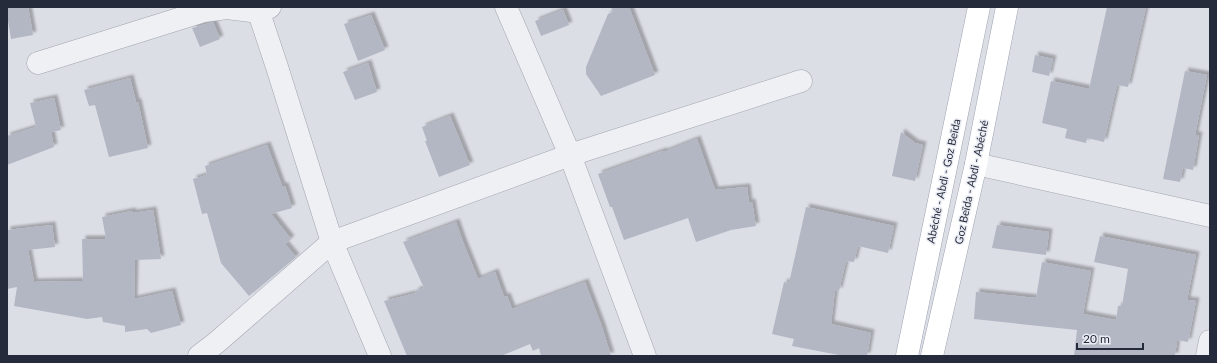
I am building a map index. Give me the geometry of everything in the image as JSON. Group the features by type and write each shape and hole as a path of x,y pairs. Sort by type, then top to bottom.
{"main road":[{"name":"Abéché - Abdi - Goz Beïda","path":"907,356 979,7"},
{"name":"Goz Beïda - Abdi - Abéché","path":"932,356 976,164 1007,7"}],"street":[{"path":"506,7 570,155 645,356"},
{"path":"38,63 204,12 227,8 263,9 332,242 380,356"},
{"path":"199,356 332,242 570,155 801,81"},
{"path":"976,164 1210,216"},
{"path":"1207,356 1210,341"}],"building":[{"path":"7,7 28,7 33,35 11,39"},
{"path":"611,7 629,7 655,75 601,96 586,74 586,67 608,14 613,12"},
{"path":"1107,7 1146,7 1128,87 1117,85 1104,142 1087,138 1086,143 1065,138 1067,129 1042,123 1051,81 1089,89"},
{"path":"563,10 569,25 541,36 535,21"},
{"path":"371,15 385,50 358,61 344,24"},
{"path":"213,22 220,39 200,47 192,28"},
{"path":"1035,55 1053,59 1049,76 1032,72"},
{"path":"368,63 377,92 355,100 343,72"},
{"path":"1185,71 1207,75 1195,135 1199,135 1193,170 1183,168 1180,182 1163,179"},
{"path":"130,78 136,102 138,102 148,148 109,157 95,105 89,106 84,90"},
{"path":"54,98 61,130 51,132 54,147 7,165 7,136 36,127 30,103"},
{"path":"450,116 470,165 439,177 425,141 427,141 422,127"},
{"path":"901,132 915,143 923,145 915,181 892,176"},
{"path":"697,139 715,190 747,187 749,203 752,202 756,226 731,230 696,242 688,218 624,240 598,174 663,151 664,152"},
{"path":"267,145 282,186 285,186 292,208 271,214 291,239 285,244 296,257 249,296 221,263 207,213 202,214 193,179 207,175 205,166"},
{"path":"806,207 894,226 888,253 858,246 854,262 846,261 839,291 835,290 831,324 871,333 867,356 844,356 792,346 794,339 772,334 784,282 789,283"},
{"path":"153,210 161,259 135,260 134,299 172,291 181,325 151,333 147,329 125,332 125,326 103,322 102,317 87,319 14,306 17,287 7,289 7,230 52,225 55,247 28,250 34,282 83,281 82,239 106,239 102,217 132,211 133,213"},
{"path":"456,222 478,279 495,272 504,297 507,296 512,309 585,282 611,356 541,356 539,348 533,351 530,344 501,356 407,356 384,301 416,293 415,291 424,288 403,242"},
{"path":"997,225 1049,232 1046,255 992,248"},
{"path":"1100,236 1196,255 1187,300 1196,301 1188,342 1177,340 1175,356 1074,356 1077,330 974,319 976,292 1036,298 1042,262 1091,271 1083,314 1116,320 1118,306 1122,306 1128,269 1094,262"}]}
